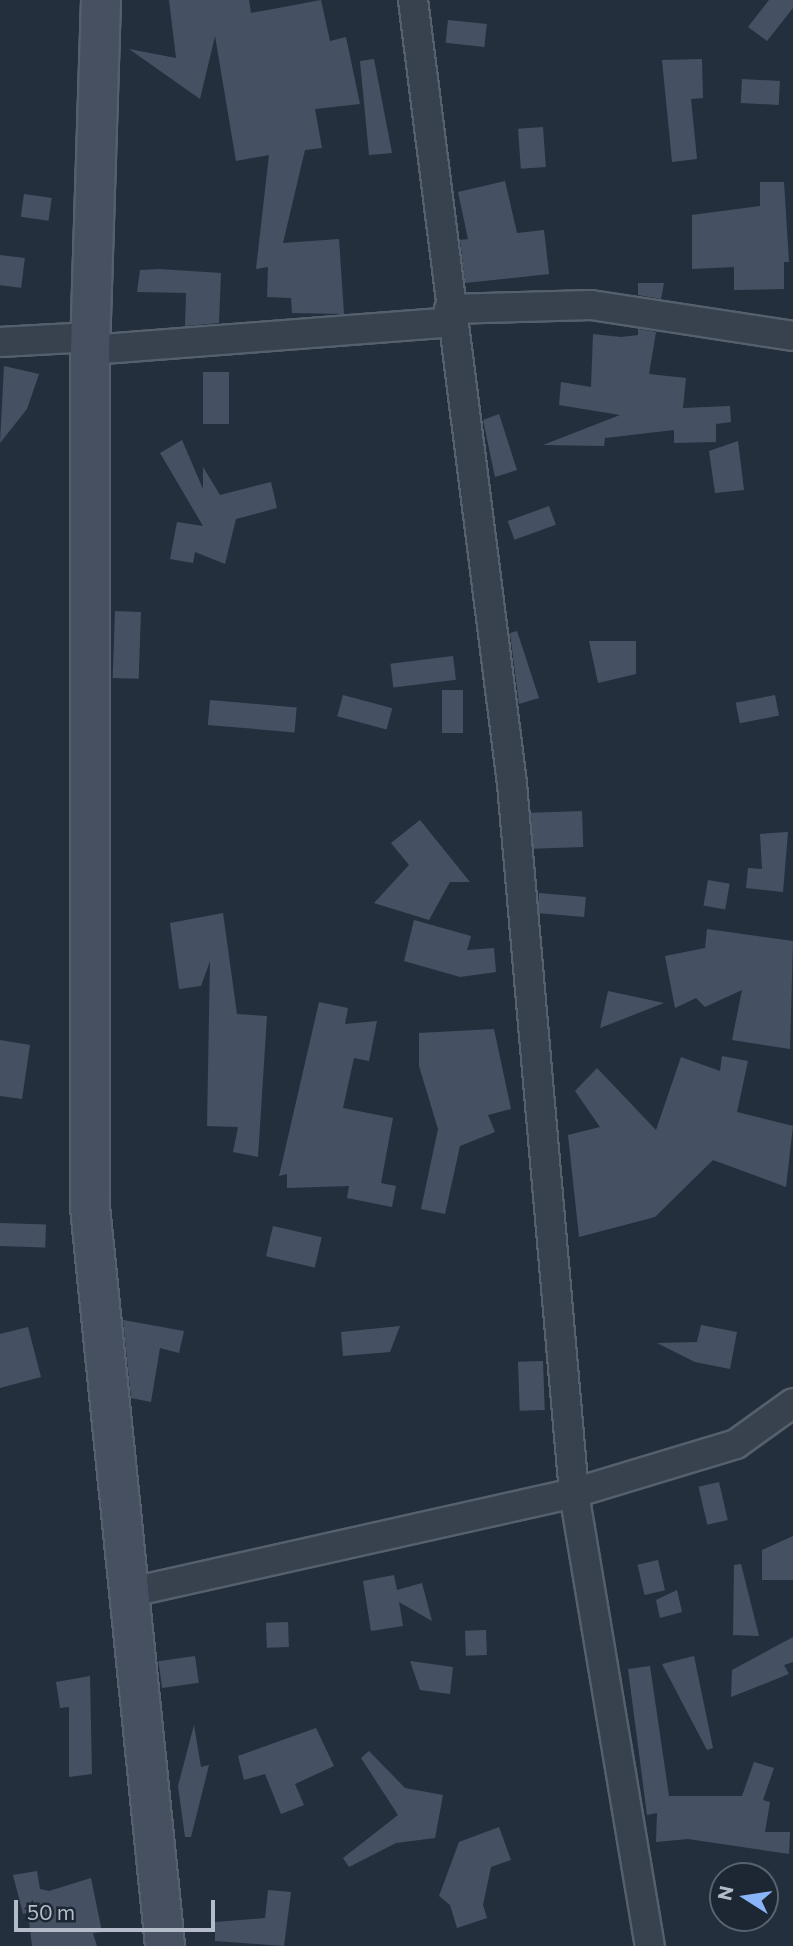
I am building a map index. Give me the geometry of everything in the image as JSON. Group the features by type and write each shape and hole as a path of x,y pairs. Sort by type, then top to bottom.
{"street":[{"path":"101,0 91,343 90,1207 127,1593 165,1946"},
{"path":"413,0 450,316 512,784 574,1493 650,1946"},
{"path":"0,342 91,343 591,305 793,335"},
{"path":"127,1593 574,1493 736,1444 793,1403"}],"building":[{"path":"169,0 249,0 251,13 321,0 330,41 346,37 360,104 315,109 322,148 305,150 283,243 339,239 344,314 292,313 291,298 267,297 268,267 256,269 269,155 236,161 215,36 200,99 129,49 176,58"},
{"path":"769,0 793,0 793,8 767,41 748,27"},
{"path":"448,20 487,24 484,47 446,43"},
{"path":"374,59 392,153 369,155 360,61"},
{"path":"702,59 703,98 691,99 697,159 672,162 662,60"},
{"path":"742,79 780,81 779,105 741,103"},
{"path":"543,127 546,167 521,169 518,129"},
{"path":"505,181 517,233 544,230 549,274 465,283 460,240 468,239 458,192"},
{"path":"760,182 784,182 789,262 784,262 784,289 734,290 734,267 692,269 692,215 760,206"},
{"path":"24,194 52,198 49,221 21,217"},
{"path":"0,255 25,258 21,288 0,285"},
{"path":"140,270 221,273 219,323 185,326 186,293 137,292"},
{"path":"638,283 664,283 661,299 638,295"},
{"path":"638,329 656,332 649,374 686,378 683,408 730,406 731,422 716,424 716,442 674,443 674,430 605,438 604,446 543,445 620,415 559,405 561,382 591,387 593,334 621,337 638,335"},
{"path":"4,366 39,374 27,409 0,443"},
{"path":"203,372 229,372 229,424 203,424"},
{"path":"499,414 517,470 495,477 483,420"},
{"path":"182,440 203,489 203,467 220,495 271,482 277,508 236,519 225,564 195,552 193,563 170,559 177,522 203,526 160,453"},
{"path":"738,441 744,490 715,493 709,451"},
{"path":"549,506 556,525 514,540 508,521"},
{"path":"115,611 141,612 139,679 113,678"},
{"path":"517,631 539,698 519,704 510,633"},
{"path":"589,641 636,641 636,674 598,683"},
{"path":"453,656 456,680 393,687 390,664"},
{"path":"442,690 463,690 463,733 442,733"},
{"path":"343,695 392,708 387,729 337,716"},
{"path":"775,695 779,716 740,723 736,703"},
{"path":"210,700 297,708 294,732 208,725"},
{"path":"582,811 583,847 532,849 531,813"},
{"path":"420,820 470,882 450,882 429,920 374,903 409,865 391,843"},
{"path":"788,832 783,892 746,888 748,868 762,869 760,834"},
{"path":"708,880 730,884 725,909 703,906"},
{"path":"539,893 586,897 584,917 537,913"},
{"path":"223,913 237,1014 267,1016 258,1157 233,1152 238,1127 207,1126 210,961 201,986 179,989 170,923"},
{"path":"414,920 471,936 467,950 494,948 496,972 460,977 404,961"},
{"path":"707,929 793,941 790,1049 732,1040 742,990 705,1007 696,998 675,1008 665,956 705,948"},
{"path":"608,991 664,1003 600,1028"},
{"path":"319,1002 348,1008 345,1024 377,1021 369,1061 354,1058 343,1108 393,1118 381,1183 396,1186 392,1207 347,1198 349,1186 287,1188 287,1174 279,1176"},
{"path":"494,1029 511,1109 488,1115 495,1132 460,1146 445,1214 421,1209 438,1129 419,1066 419,1033"},
{"path":"0,1040 30,1045 22,1099 0,1096"},
{"path":"722,1056 748,1061 737,1112 793,1126 786,1187 713,1160 655,1217 579,1237 568,1135 600,1127 575,1091 597,1068 656,1130 681,1057 720,1071"},
{"path":"0,1223 46,1225 45,1248 0,1246"},
{"path":"273,1226 322,1237 315,1267 266,1256"},
{"path":"123,1320 184,1331 179,1353 160,1348 151,1402 131,1398"},
{"path":"701,1325 737,1332 730,1369 695,1362 657,1343 697,1342"},
{"path":"400,1326 390,1352 343,1356 341,1332"},
{"path":"28,1327 41,1377 0,1388 0,1334"},
{"path":"543,1361 545,1410 520,1411 518,1362"},
{"path":"719,1482 728,1520 707,1525 699,1487"},
{"path":"793,1536 793,1580 762,1580 762,1550"},
{"path":"658,1560 665,1590 645,1595 638,1565"},
{"path":"741,1564 759,1636 733,1635 734,1565"},
{"path":"394,1575 397,1590 422,1583 432,1621 399,1602 403,1626 371,1631 363,1581"},
{"path":"677,1590 682,1612 660,1618 656,1600"},
{"path":"288,1622 289,1647 267,1648 266,1623"},
{"path":"486,1630 487,1655 466,1656 465,1631"},
{"path":"793,1637 793,1662 784,1665 789,1674 731,1697 732,1670"},
{"path":"195,1656 199,1683 162,1688 158,1661"},
{"path":"694,1656 713,1748 707,1750 662,1664"},
{"path":"410,1661 453,1667 450,1694 420,1690"},
{"path":"650,1666 669,1796 742,1796 754,1762 774,1768 763,1800 770,1802 765,1832 790,1832 789,1854 688,1839 656,1842 657,1813 647,1815 628,1669"},
{"path":"90,1676 92,1774 69,1777 69,1707 60,1708 56,1682"},
{"path":"194,1725 201,1767 209,1765 191,1837 185,1837 178,1786"},
{"path":"316,1728 334,1766 295,1784 304,1805 281,1814 265,1774 244,1780 238,1756"},
{"path":"369,1751 405,1788 443,1795 435,1838 396,1843 349,1867 343,1858 398,1815 361,1758"},
{"path":"499,1827 511,1860 491,1867 483,1905 487,1918 457,1928 450,1905 439,1896 459,1842"},
{"path":"37,1871 40,1889 49,1891 91,1878 102,1932 93,1933 97,1946 32,1946 28,1913 23,1914 13,1875"},
{"path":"268,1890 291,1892 284,1946 215,1941 215,1922 265,1918"}]}
